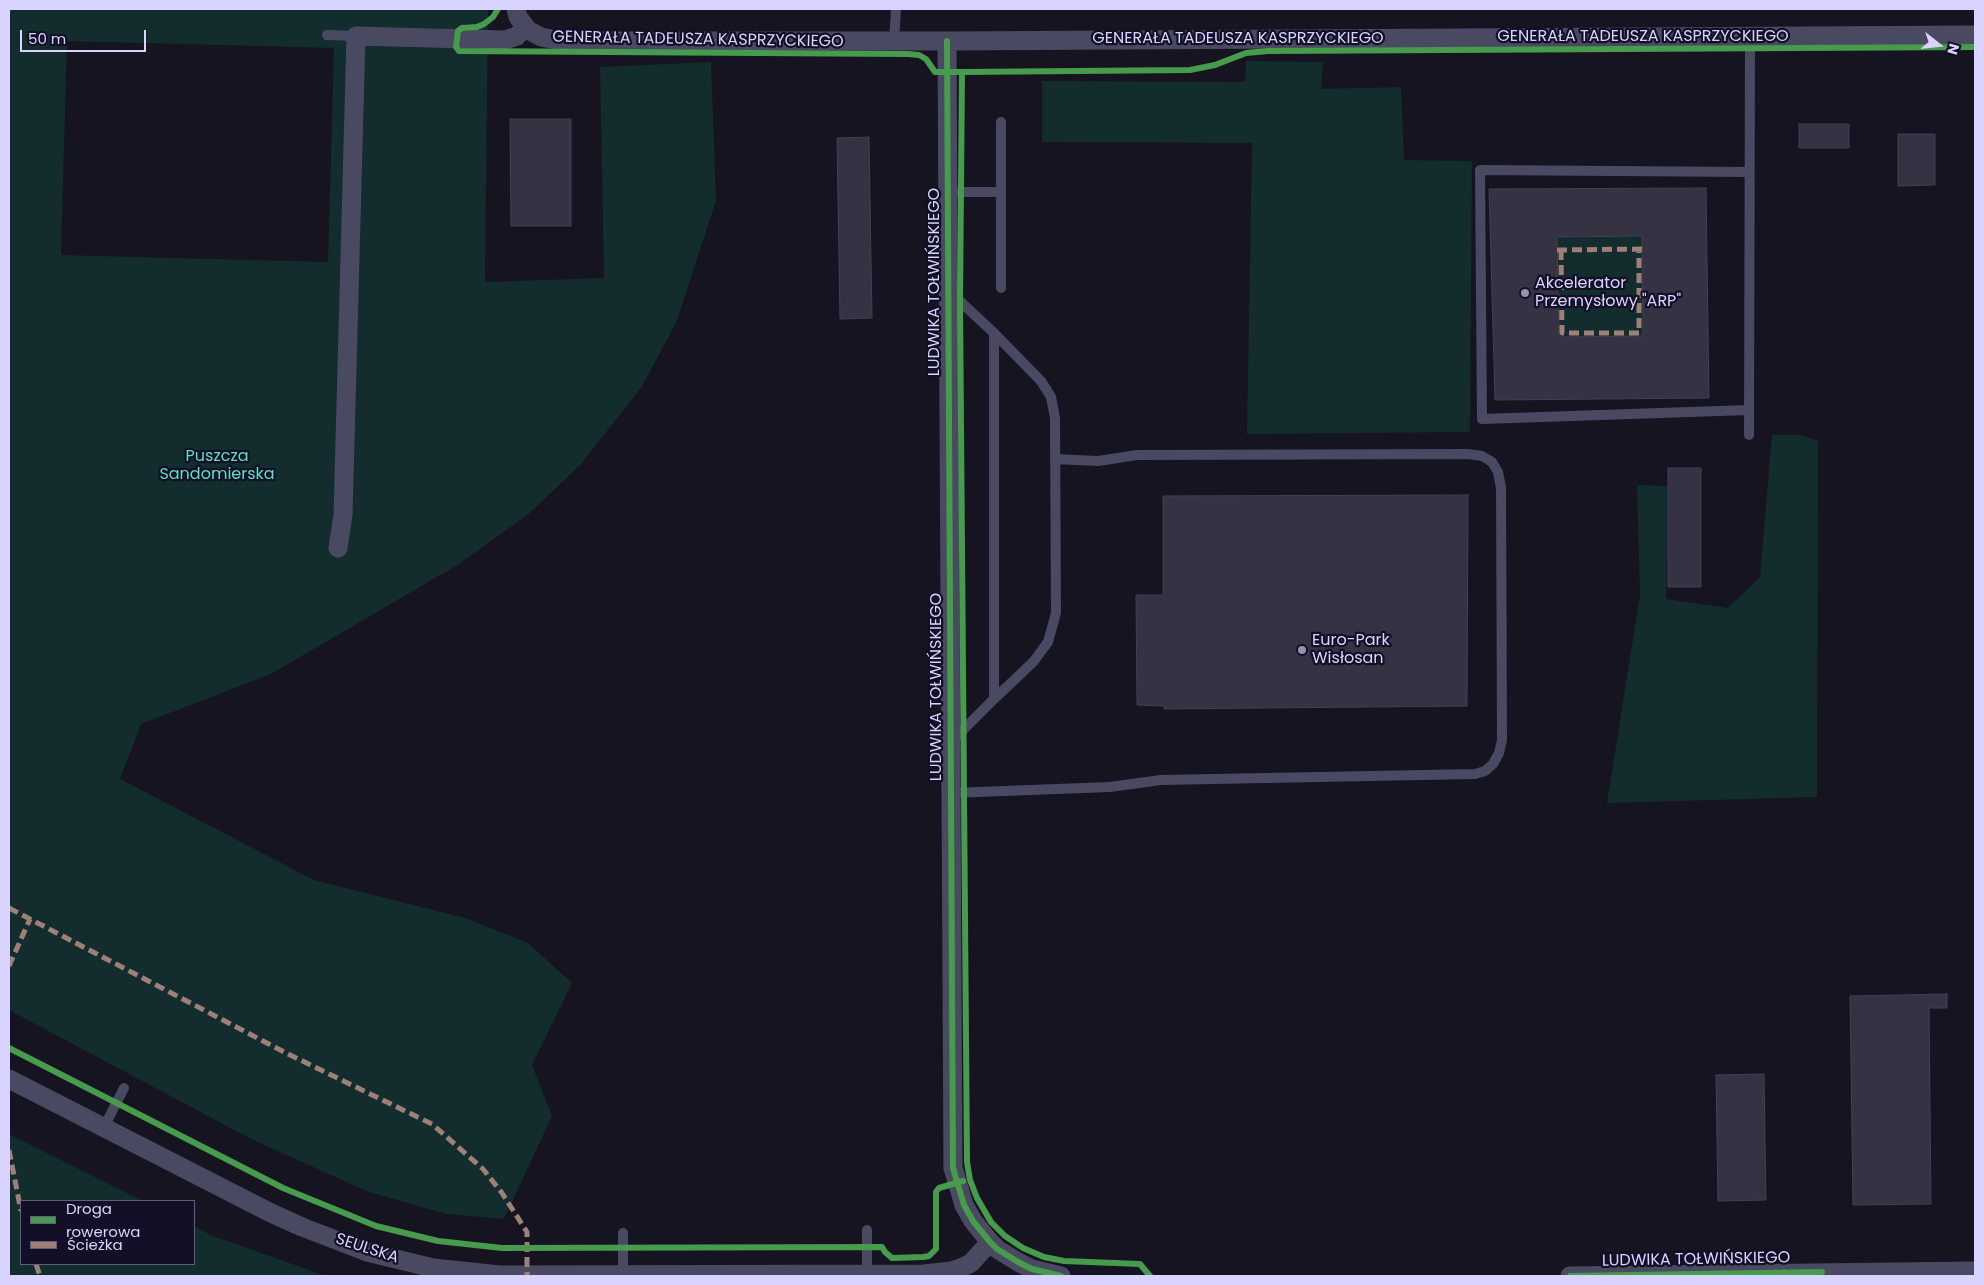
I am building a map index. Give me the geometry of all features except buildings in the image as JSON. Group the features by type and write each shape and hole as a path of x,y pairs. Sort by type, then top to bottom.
{"street":[{"path":"338,548 342,515 356,36 505,40 517,36 525,27 518,17 516,9"},
{"name":"GENERAŁA TADEUSZA KASPRZYCKIEGO","path":"525,27 540,37 562,41 947,41 1975,35"},
{"name":"LUDWIKA TOŁWIŃSKIEGO","path":"947,41 953,1168 964,1205 973,1221 990,1242 1018,1262 1032,1269 1061,1276"},
{"name":"SEULSKA","path":"9,1079 271,1213 367,1252 433,1268 477,1274 509,1275 924,1274 952,1271 971,1263 990,1242"},
{"name":"LUDWIKA TOŁWIŃSKIEGO","path":"1570,1276 1975,1271"}],"lane":[{"path":"894,41 896,9"},
{"path":"327,34 356,36"},
{"path":"1749,435 1750,36"},
{"path":"1001,122 1001,288"},
{"path":"1749,172 1480,170 1482,419 1749,410"},
{"path":"948,192 1001,192"},
{"path":"949,291 1041,381 1051,397 1055,418 1056,613 1048,642 1034,661 951,742"},
{"path":"994,333 994,698"},
{"path":"951,793 1110,787 1161,780 1475,774 1485,771 1493,764 1499,753 1502,740 1501,488 1498,472 1492,462 1482,456 1468,454 1137,455 1098,461 1055,459"},
{"path":"104,1127 124,1088"},
{"path":"867,1230 867,1274"},
{"path":"623,1276 624,1233"}],"green space":[{"name":"Puszcza Sandomierska","path":"9,9 488,9 485,282 604,278 600,67 711,62 716,201 676,323 641,388 580,465 531,512 459,564 271,674 141,724 120,779 314,880 465,918 528,943 572,983 532,1065 552,1116 504,1219 446,1214 369,1192 253,1140 9,1010","holes":["67,41 334,48 328,262 61,255"]},
{"path":"1246,61 1323,62 1321,89 1401,87 1404,160 1472,161 1470,432 1247,434 1252,143 1042,142 1042,81 1245,82"},
{"path":"1642,236 1643,336 1559,337 1557,237"},
{"path":"1772,435 1800,435 1818,441 1817,797 1607,803 1640,595 1637,485 1668,486 1666,599 1728,608 1760,577"},
{"path":"9,1134 141,1200 20,1200 20,1265 195,1265 195,1227 213,1236 326,1276 9,1276"}],"marked path":[{"path":"1561,250 1562,333 1639,333 1639,249"},
{"path":"1557,250 1643,249"},
{"path":"9,908 286,1053 432,1124 483,1169 502,1193 527,1232 527,1276"},
{"path":"9,966 30,919"},
{"path":"9,1150 20,1206"},
{"path":"36,1265 40,1276"}],"cycle path":[{"path":"498,9 493,17 484,24 477,27 462,28 458,31 456,47 459,51 908,54 919,55 926,59 935,72 962,72 1190,70 1215,65 1246,53 1268,51 1975,47"},
{"path":"947,41 953,1168 964,1205 973,1221 990,1242 997,1249 1032,1269 1061,1276"},
{"path":"962,72 960,302 967,1162 970,1180 977,1198 991,1222 1005,1236 1023,1248 1044,1257 1064,1261 1140,1264 1150,1276"},
{"path":"9,1048 283,1188 376,1226 438,1241 502,1248 882,1247 892,1258 923,1257 929,1256 936,1249 936,1192 939,1188 963,1181"},
{"path":"1570,1276 1822,1272"}],"place":[{"name":"Akcelerator Przemysłowy \"ARP\"","path":"1525,293"},
{"name":"Euro-Park Wisłosan","path":"1302,650"}]}
